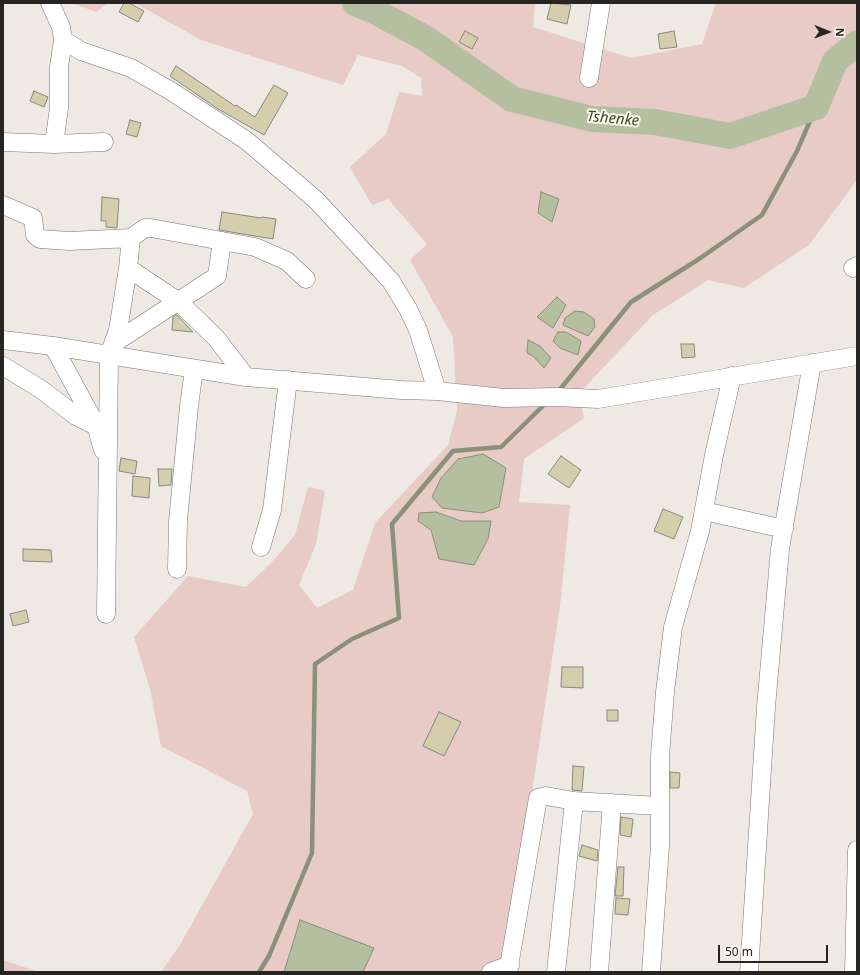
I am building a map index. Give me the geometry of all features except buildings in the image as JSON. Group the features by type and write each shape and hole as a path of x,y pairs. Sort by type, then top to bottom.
{"street":[{"path":"50,3 61,27 63,46 59,67 59,108 54,144"},
{"path":"589,78 601,3"},
{"path":"63,46 130,68 171,91 247,141 316,200 390,281 408,308 418,330 437,391"},
{"path":"3,142 54,144 104,142"},
{"path":"3,205 32,218 35,235 40,239 69,241 130,238 145,228 151,228 256,247 287,261 306,279"},
{"path":"106,614 108,468 102,429 111,349 128,268 130,238"},
{"path":"111,349 216,276 222,241"},
{"path":"128,268 179,302 216,338 246,377"},
{"path":"3,340 53,346 111,349 194,369 246,377 401,390 437,391 504,398 557,397 598,399 857,356"},
{"path":"53,346 102,429"},
{"path":"750,972 766,707 780,549 812,363"},
{"path":"3,366 42,390 76,416 102,429"},
{"path":"177,569 178,521 194,369"},
{"path":"651,972 657,905 660,756 663,713 674,627 704,511 732,376"},
{"path":"261,547 272,510 288,380"},
{"path":"704,511 784,529"},
{"path":"491,972 509,969 538,798 546,796 574,801 659,806"},
{"path":"556,972 574,801"},
{"path":"599,972 612,803"},
{"path":"854,972 857,850"}],"shaded area":[{"path":"72,3 108,3 96,12"},
{"path":"135,3 535,3 533,27 631,58 702,44 716,3 857,3 857,180 809,245 744,288 708,280 653,315 584,388 579,397 584,418 524,459 519,502 570,505 560,606 505,972 161,972 180,945 253,814 247,791 161,746 150,689 134,637 188,576 246,587 272,562 295,535 308,487 325,491 316,544 299,585 317,608 353,590 375,523 448,445 457,411 453,337 410,260 427,244 388,199 372,205 350,167 386,134 399,92 422,96 421,78 402,66 358,55 343,85 201,40"},
{"path":"541,192 559,199 552,222 538,213"},
{"path":"557,297 566,305 553,328 537,317"},
{"path":"575,311 584,312 594,319 595,327 588,336 563,325 565,318"},
{"path":"558,332 566,332 581,341 578,355 560,348 553,341"},
{"path":"528,340 540,346 551,358 544,368 533,356 527,353"},
{"path":"483,454 506,468 499,507 482,513 442,508 432,497 441,478 458,459"},
{"path":"436,512 461,521 491,521 488,539 474,565 439,559 431,530 418,521 419,513"},
{"path":"300,920 374,948 363,972 284,972"},
{"path":"3,960 39,972 3,972"}],"waterway":[{"name":"Tshenke","path":"355,3 374,11 425,38 512,99 592,119 655,122 730,136 816,107 835,61 857,43"},
{"name":"Tshenke","path":"374,11 375,3"},
{"path":"557,393 631,302 699,259 762,215 797,151 816,107"},
{"path":"259,972 269,956 312,853 315,664 352,639 399,618 392,524 453,451 501,447 547,402"}]}
